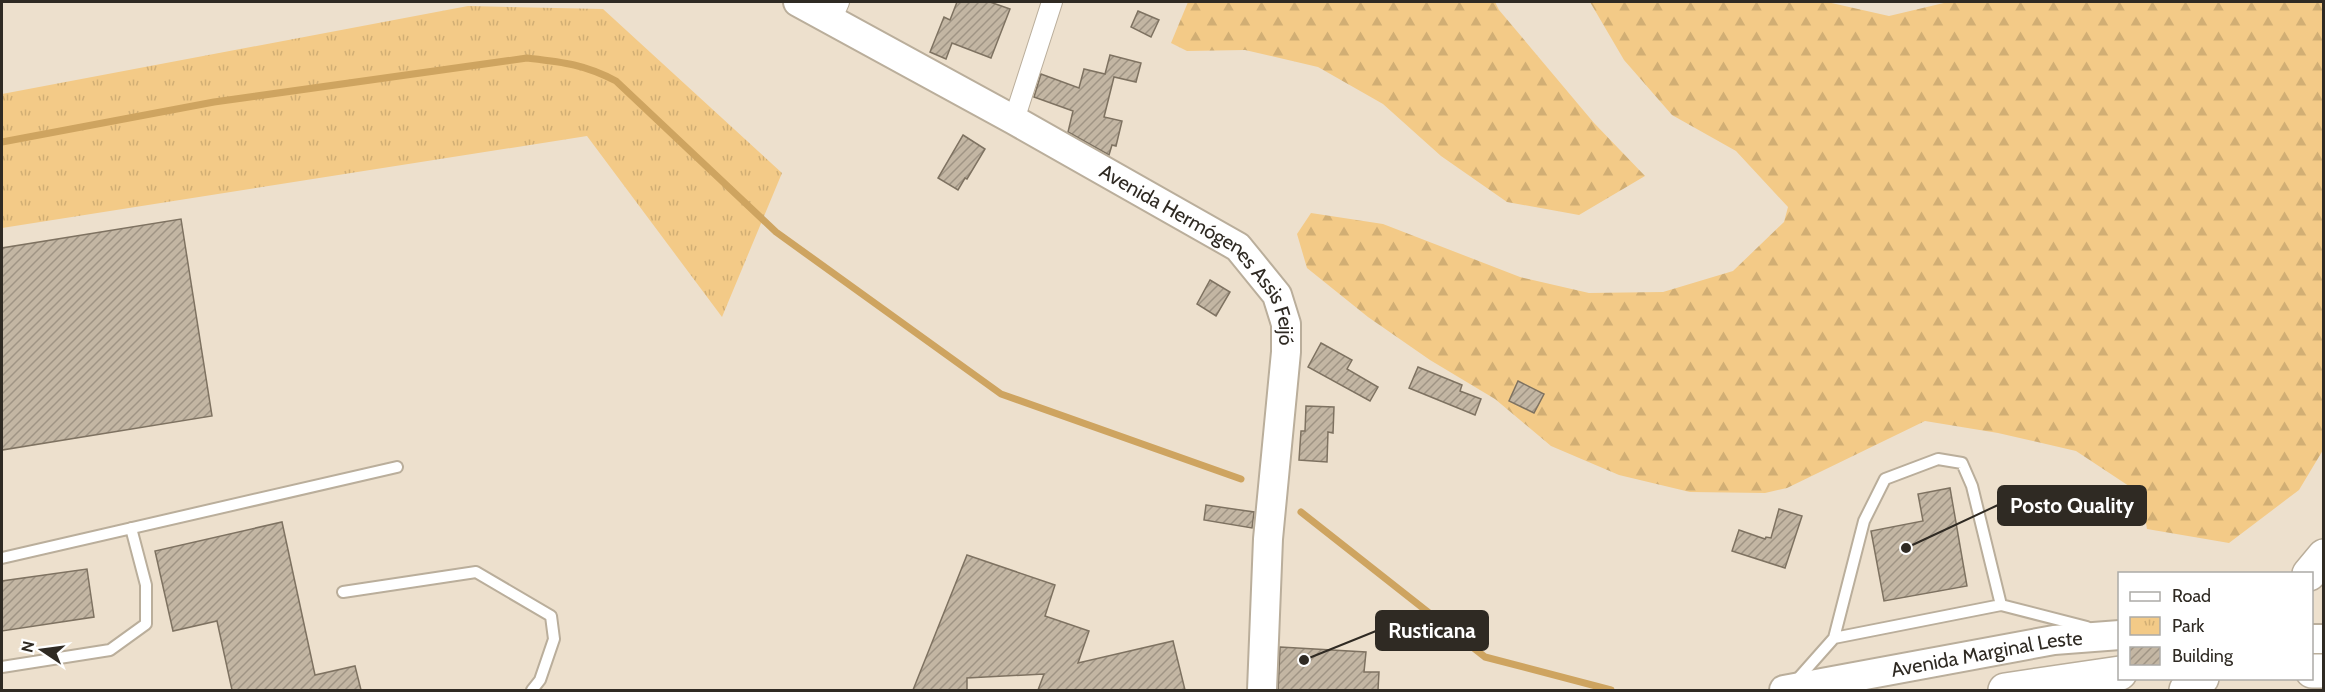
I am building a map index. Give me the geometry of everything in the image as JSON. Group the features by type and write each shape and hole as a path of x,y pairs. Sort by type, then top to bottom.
{"highway":[{"path":"2310,572 2324,556"},
{"path":"2005,690 2118,673"},
{"path":"2186,690 2199,680"}],"main road":[{"name":"Avenida Hermógenes Assis Feijó","path":"798,2 835,11 1014,120 1238,247 1276,295 1286,324 1286,352 1268,539 1262,690"},
{"name":"Avenida Marginal Leste","path":"1786,690 2054,640 2118,635"}],"street":[{"path":"1014,120 1052,2"}],"lane":[{"path":"1786,690 1834,638 1864,521 1885,479 1938,459 1962,463 1972,486 2001,605"},
{"path":"2,558 398,467"},
{"path":"2,666 110,650 146,624 146,585 131,528"},
{"path":"343,592 476,572 551,616 554,639 540,680 532,690"},
{"path":"1834,638 2001,605 2118,635"}],"green space":[{"path":"1188,2 1495,2 1499,10 1594,123 1645,176 1579,215 1507,202 1441,156 1383,104 1318,67 1245,50 1187,51 1171,43"},
{"path":"1590,2 1827,2 1889,16 1948,2 2323,2 2323,450 2299,490 2229,543 2147,529 2141,494 2076,451 1998,433 1925,421 1787,488 1765,493 1690,492 1619,475 1551,446 1495,399 1430,360 1368,317 1307,268 1297,234 1311,213 1383,224 1520,277 1589,293 1663,292 1733,271 1784,222 1788,207 1736,151 1672,115 1624,60"},
{"path":"468,6 603,9 782,173 722,317 587,136 2,228 2,94"}],"building":[{"path":"957,2 990,2 1010,9 991,58 952,43 946,59 930,52 944,17 950,20"},
{"path":"1138,11 1159,20 1151,37 1131,27"},
{"path":"1110,55 1141,63 1136,82 1114,77 1104,117 1122,121 1116,146 1112,145 1109,155 1068,132 1073,111 1034,97 1041,74 1079,88 1084,69 1105,74"},
{"path":"963,135 985,149 958,190 938,178"},
{"path":"181,219 212,416 2,450 2,248"},
{"path":"1210,280 1230,292 1216,316 1197,304"},
{"path":"1321,343 1352,360 1347,369 1378,387 1370,401 1308,367"},
{"path":"1418,367 1462,385 1460,391 1481,399 1475,415 1409,388"},
{"path":"1518,381 1544,394 1534,413 1509,401"},
{"path":"1306,406 1334,407 1333,433 1328,432 1327,462 1299,460 1301,431 1305,431"},
{"path":"1950,488 1967,586 1884,601 1871,531 1923,521 1918,494"},
{"path":"1206,505 1254,512 1252,528 1204,520"},
{"path":"1779,509 1802,516 1785,568 1732,551 1739,530 1765,539 1766,537 1771,538"},
{"path":"282,522 315,675 355,666 361,690 232,690 217,621 173,631 155,551"},
{"path":"967,555 1055,585 1045,616 1089,631 1078,663 1173,641 1185,690 1038,690 1044,674 967,678 967,690 913,690"},
{"path":"87,569 94,617 2,631 2,581"},
{"path":"1280,647 1366,652 1364,672 1379,672 1378,690 1278,690"}],"waterway":[{"path":"2,142 214,102 527,58 583,67 616,81 776,232 1001,394 1241,479"},
{"path":"1301,512 1485,657 1611,690"}],"place":[{"name":"Posto Quality","path":"1906,548"},
{"name":"Rusticana","path":"1304,660"}]}
